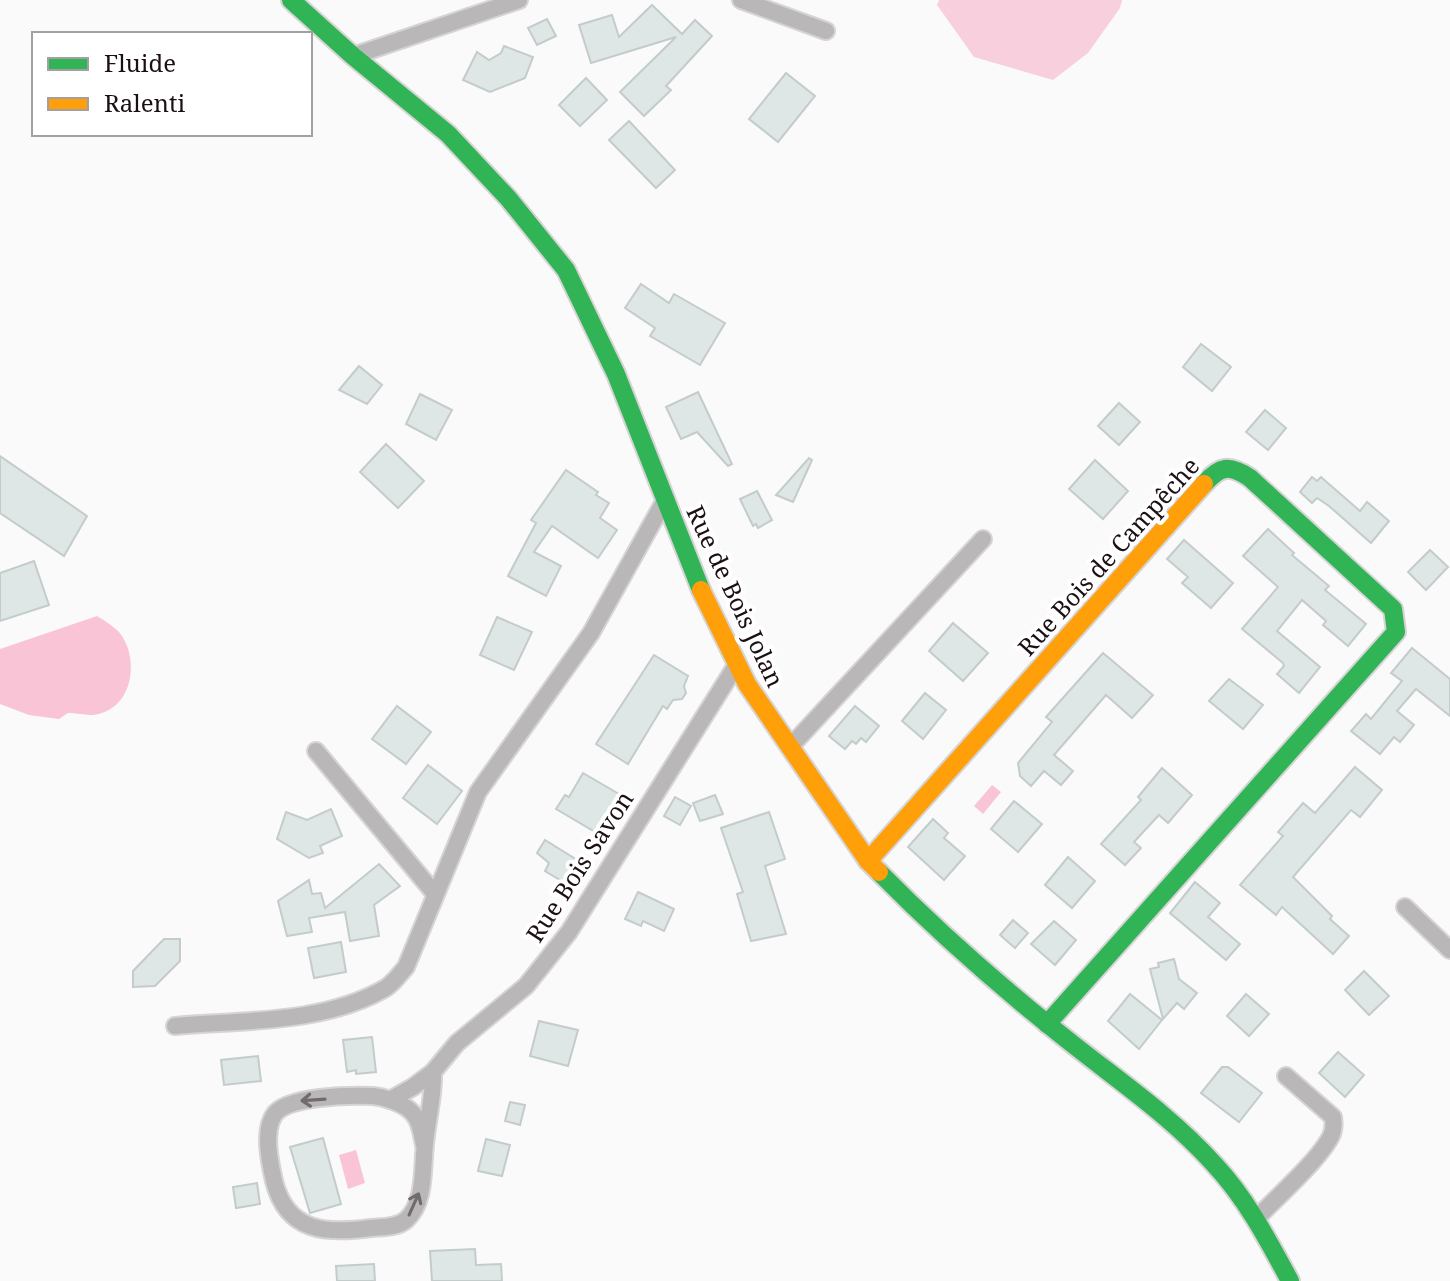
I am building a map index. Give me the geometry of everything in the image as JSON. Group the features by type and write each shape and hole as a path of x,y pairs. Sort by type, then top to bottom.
{"street":[{"name":"Rue de Bois Jolan","path":"291,0 448,134 508,198 566,270 616,374 691,569 747,684 868,861 934,928 1047,1024 1168,1120 1205,1155 1256,1219 1290,1281"},
{"path":"353,56 519,0"},
{"path":"741,0 826,31"},
{"name":"Rue Bois de Campêche","path":"868,861 1216,470 1239,470 1250,478 1393,609 1396,632 1047,1024"},
{"path":"175,1026 293,1017 349,1004 387,988 406,967 478,792 591,633 665,500"},
{"path":"790,747 983,539"},
{"name":"Rue Bois Savon","path":"390,1100 433,1072 457,1043 526,986 569,932 737,664"},
{"path":"316,751 435,894"},
{"path":"1405,907 1450,950"},
{"path":"424,1145 420,1123 408,1108 374,1096 296,1101 282,1107 270,1125 270,1163 276,1189 299,1221 313,1230 347,1231 397,1225 415,1207 424,1178 424,1145 433,1072"},
{"path":"1256,1219 1315,1157 1331,1137 1334,1126 1333,1117 1286,1076"}],"shaded area":[{"path":"939,0 1122,0 1120,8 1088,53 1053,80 974,57 937,5"},
{"path":"97,616 120,633 130,660 128,684 124,696 116,705 106,712 93,715 68,713 59,719 29,715 0,704 0,649"},
{"path":"992,785 1001,792 983,814 974,806"},
{"path":"356,1150 365,1183 348,1189 339,1155"}],"building":[{"path":"652,5 682,34 695,20 712,36 666,86 671,90 644,116 620,92 676,37 591,63 579,25 612,15 619,37"},
{"path":"547,19 556,36 537,45 528,28"},
{"path":"504,46 533,57 525,78 490,92 463,80 477,52 489,60 501,53"},
{"path":"786,73 815,96 778,142 749,119"},
{"path":"586,78 607,100 580,126 559,105"},
{"path":"629,121 675,170 656,188 609,140"},
{"path":"641,284 669,303 674,294 725,323 700,365 650,336 655,328 625,308"},
{"path":"1201,344 1231,367 1212,391 1183,367"},
{"path":"359,366 382,385 367,404 339,390"},
{"path":"698,392 732,464 728,466 697,432 681,439 666,407"},
{"path":"420,394 452,410 436,440 406,424"},
{"path":"1119,403 1140,422 1119,445 1098,426"},
{"path":"1265,410 1286,428 1268,450 1246,432"},
{"path":"386,444 424,481 398,508 360,472"},
{"path":"0,456 87,516 64,556 0,513"},
{"path":"809,458 812,460 793,502 776,495"},
{"path":"1095,460 1128,491 1103,519 1069,489"},
{"path":"566,470 609,503 600,518 617,530 598,558 552,526 534,552 561,566 546,596 508,576 536,523 531,520"},
{"path":"1312,477 1317,481 1321,477 1360,511 1367,502 1389,521 1371,543 1329,506 1317,498 1312,503 1300,492"},
{"path":"757,491 772,520 758,528 756,524 753,526 740,499"},
{"path":"1268,529 1294,553 1292,555 1329,586 1325,590 1366,624 1348,646 1323,625 1326,621 1302,600 1277,631 1320,667 1299,693 1277,674 1283,663 1242,629 1278,587 1243,556"},
{"path":"1184,540 1233,583 1211,608 1182,583 1188,577 1167,559"},
{"path":"1430,550 1448,567 1426,590 1408,572"},
{"path":"34,561 49,605 0,621 0,573"},
{"path":"497,617 532,632 514,670 480,655"},
{"path":"953,623 988,653 963,681 929,651"},
{"path":"1412,648 1450,679 1450,716 1416,689 1397,711 1414,725 1400,742 1394,737 1380,754 1351,731 1366,714 1371,719 1402,681 1391,673"},
{"path":"1103,653 1153,695 1132,718 1106,695 1054,755 1073,771 1061,785 1044,771 1031,786 1020,776 1018,763 1052,722 1046,717"},
{"path":"654,655 688,676 684,686 686,693 682,699 673,700 667,709 663,706 628,764 596,744"},
{"path":"1229,679 1263,705 1243,729 1209,701"},
{"path":"925,693 946,710 923,739 902,721"},
{"path":"397,706 431,732 406,764 372,739"},
{"path":"855,706 879,726 866,742 861,738 856,744 852,741 845,749 829,736"},
{"path":"428,765 462,791 437,824 403,798"},
{"path":"1355,767 1382,790 1360,817 1351,810 1293,877 1349,936 1333,954 1282,907 1276,915 1240,885 1283,836 1278,832 1303,803 1315,813"},
{"path":"1162,768 1192,795 1168,823 1159,815 1134,842 1141,848 1125,865 1101,844 1141,800 1138,797"},
{"path":"583,773 619,794 597,833 556,809 565,795 569,797"},
{"path":"715,795 723,814 700,821 693,803"},
{"path":"675,797 691,806 680,825 664,816"},
{"path":"1014,801 1042,824 1018,852 991,829"},
{"path":"331,809 342,836 320,846 323,853 309,858 277,839 286,812 307,820"},
{"path":"769,812 785,859 765,866 786,934 751,941 737,894 743,892 721,828"},
{"path":"933,819 948,833 944,838 965,856 944,880 908,847"},
{"path":"545,840 579,861 565,883 545,871 549,863 537,853"},
{"path":"1068,857 1095,881 1072,908 1045,885"},
{"path":"379,864 400,886 374,905 379,936 350,941 345,912 309,918 312,932 287,936 278,901 309,880 312,894 321,893 325,908"},
{"path":"1195,882 1220,903 1208,917 1240,944 1226,960 1170,913"},
{"path":"638,892 674,909 664,931 643,921 641,926 625,919"},
{"path":"1013,920 1028,933 1015,948 1000,935"},
{"path":"1054,921 1076,940 1055,965 1031,944"},
{"path":"164,939 180,939 180,961 155,986 133,987 133,971"},
{"path":"341,942 346,972 314,978 308,948"},
{"path":"1174,959 1179,979 1197,993 1184,1009 1177,1003 1163,1019 1150,969 1159,967 1158,963"},
{"path":"1364,971 1389,996 1369,1015 1345,990"},
{"path":"1130,994 1162,1020 1139,1049 1108,1021"},
{"path":"1246,994 1269,1014 1249,1036 1227,1016"},
{"path":"539,1021 578,1030 568,1066 530,1056"},
{"path":"372,1037 376,1072 347,1072 343,1040"},
{"path":"1338,1052 1364,1075 1345,1097 1319,1073"},
{"path":"258,1056 261,1081 224,1085 221,1060"},
{"path":"1222,1067 1228,1067 1262,1093 1239,1122 1201,1093"},
{"path":"510,1102 525,1105 520,1125 505,1121"},
{"path":"323,1138 341,1204 310,1213 290,1147"},
{"path":"486,1139 510,1145 502,1176 478,1171"},
{"path":"257,1183 260,1204 236,1208 233,1187"},
{"path":"475,1249 476,1265 501,1264 502,1281 432,1281 430,1251"},
{"path":"374,1264 375,1281 337,1281 336,1266"}],"traffic: fast":[{"path":"291,0 448,134 508,198 566,270 616,374 701,590"},
{"path":"1047,1024 1396,632 1393,609 1250,478 1236,470 1225,469 1204,484"},
{"path":"879,872 996,981 1145,1100 1198,1147 1226,1177 1246,1205 1290,1281"}],"traffic: slow":[{"path":"868,861 1204,484"},
{"path":"701,590 747,684 868,861 879,872"}]}
